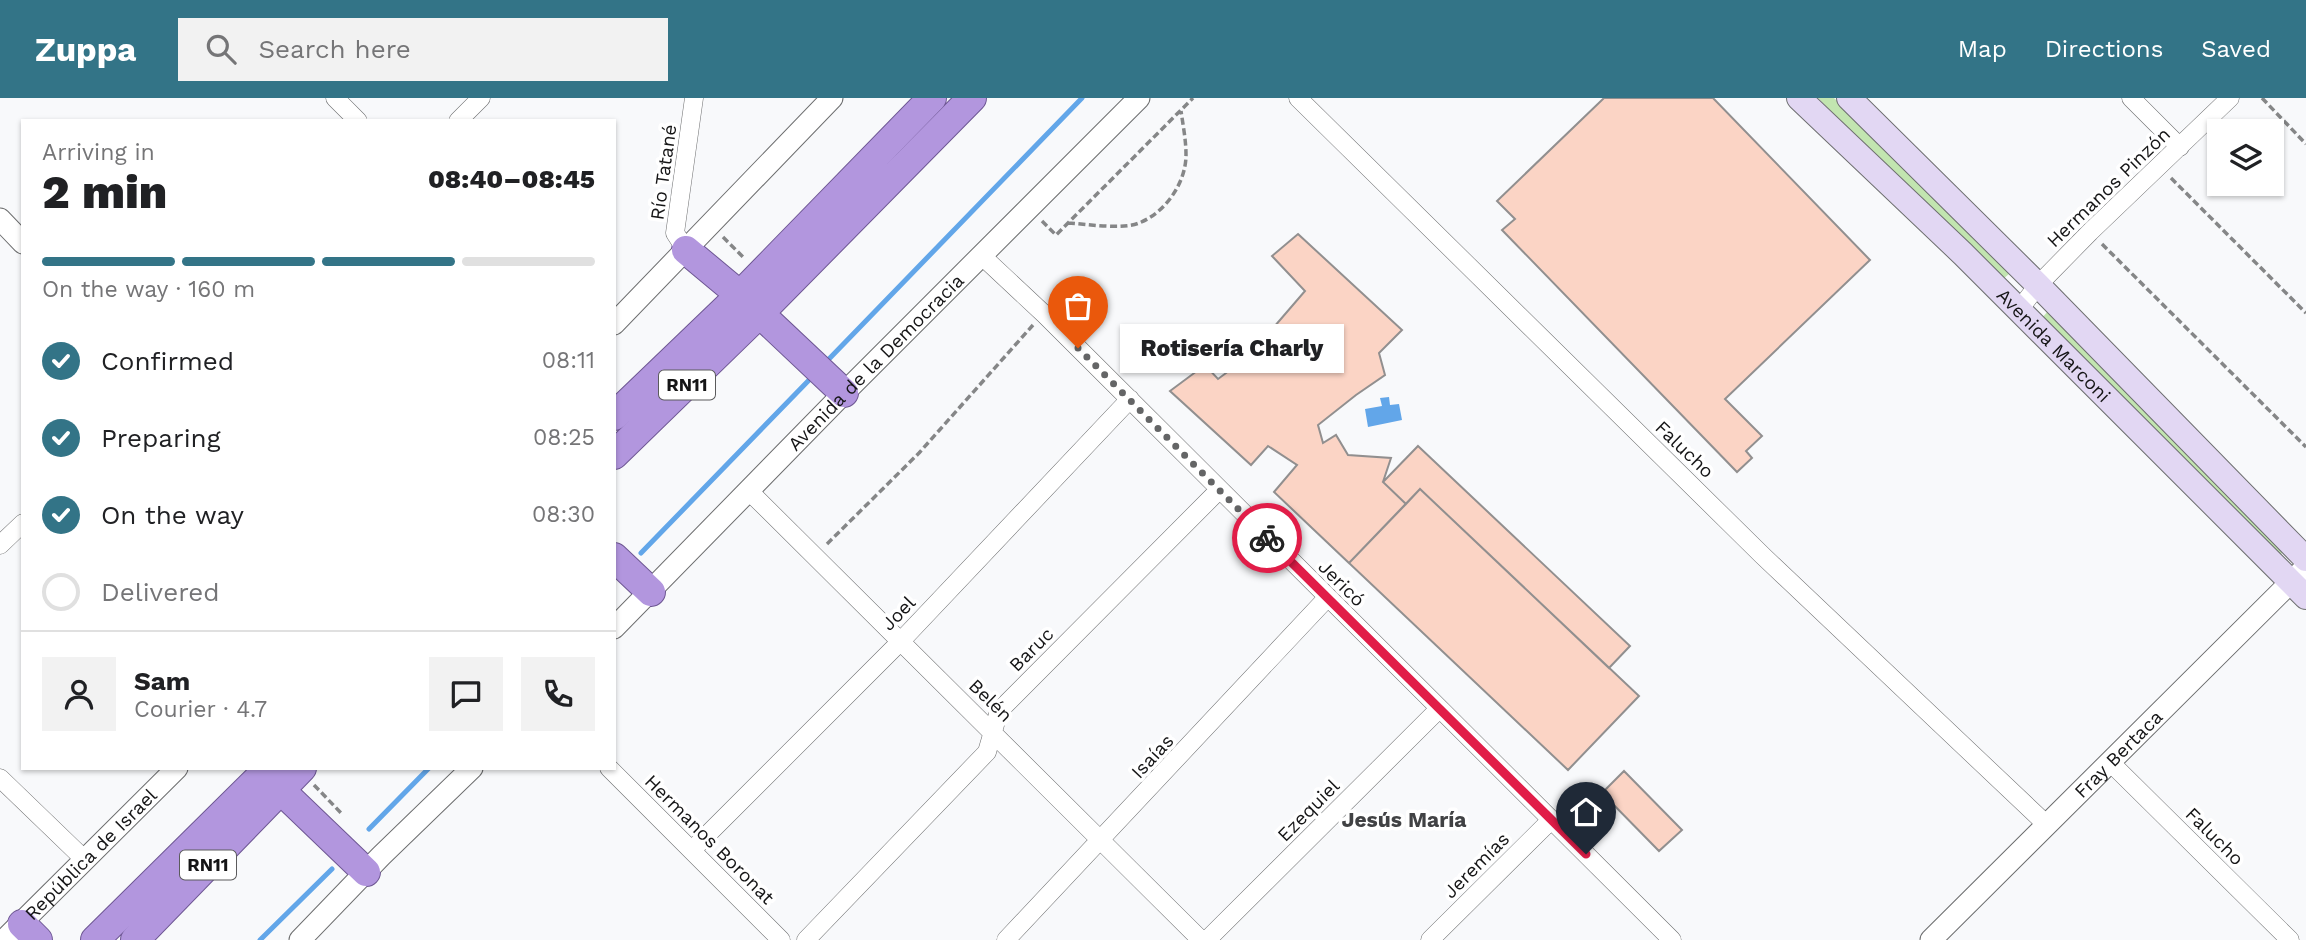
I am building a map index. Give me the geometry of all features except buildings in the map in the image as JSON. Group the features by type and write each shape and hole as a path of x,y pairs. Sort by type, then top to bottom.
{"highway":[{"name":"RN11","path":"616,453 932,98"},
{"name":"RN11","path":"616,414 750,305 972,98"},
{"path":"686,250 750,305 844,393"},
{"path":"616,559 651,592"},
{"path":"279,773 366,872"},
{"name":"RN11","path":"95,940 279,773"},
{"name":"RN11","path":"135,940 279,773"}],"main road":[{"name":"Avenida Marconi","path":"1800,98 2301,582"},
{"name":"Avenida Marconi","path":"1849,98 2038,285 2306,559"}],"street":[{"path":"335,98 356,119"},
{"path":"460,119 481,98"},
{"name":"Río Tatané","path":"686,250 675,233 694,98"},
{"path":"616,322 832,98"},
{"name":"Avenida de la Democracia","path":"616,626 1139,98"},
{"name":"Falucho","path":"1298,98 1762,555 2047,825"},
{"path":"2130,98 2180,147"},
{"name":"Hermanos Pinzón","path":"2019,310 2038,285 2090,232 2230,98"},
{"path":"0,219 21,241"},
{"name":"Jericó","path":"982,256 1130,399 1671,940"},
{"name":"Joel","path":"692,850 901,641 1130,399"},
{"name":"Baruc","path":"806,940 987,752 999,711 1219,490"},
{"name":"Belén","path":"750,492 1201,940"},
{"path":"0,545 21,525"},
{"name":"Fray Bertaca","path":"1931,940 2110,762 2301,582"},
{"name":"Isaías","path":"1006,940 1327,598"},
{"name":"Ezequiel","path":"1207,940 1440,709"},
{"name":"Falucho","path":"2110,762 2290,940"},
{"name":"República de Israel","path":"21,934 84,859 175,770"},
{"path":"300,940 470,770"},
{"name":"Hermanos Boronat","path":"611,770 781,940"},
{"path":"0,778 84,859"},
{"name":"Jeremías","path":"1430,940 1551,820"}],"path":[{"path":"1029,208 1055,235 1193,98"},
{"path":"2262,98 2306,144"},
{"path":"1068,223 1107,226 1138,224 1164,208 1180,182 1186,157 1181,111"},
{"path":"2160,167 2306,313"},
{"path":"2090,232 2306,447"},
{"path":"815,555 919,453 1044,314"},
{"path":"279,773 345,818"}],"green space":[{"path":"1818,98 1834,98 2010,273 2001,281"},
{"path":"2048,311 2288,547 2279,556 2041,319"}],"water":[{"path":"1389,397 1390,405 1399,404 1402,420 1368,427 1365,409 1382,406 1380,398"}],"waterway":[{"path":"828,360 1082,98"},
{"path":"641,553 812,377"},
{"path":"369,829 427,770"},
{"path":"260,940 332,869"}],"way so far":[{"path":"1078,348 1267,538"}],"place":[{"name":"Rotisería Charly","path":"1078,348"}],"district":[{"name":"Jesús María","path":"1404,820"}],"route":[{"path":"1267,538 1586,854"}]}
